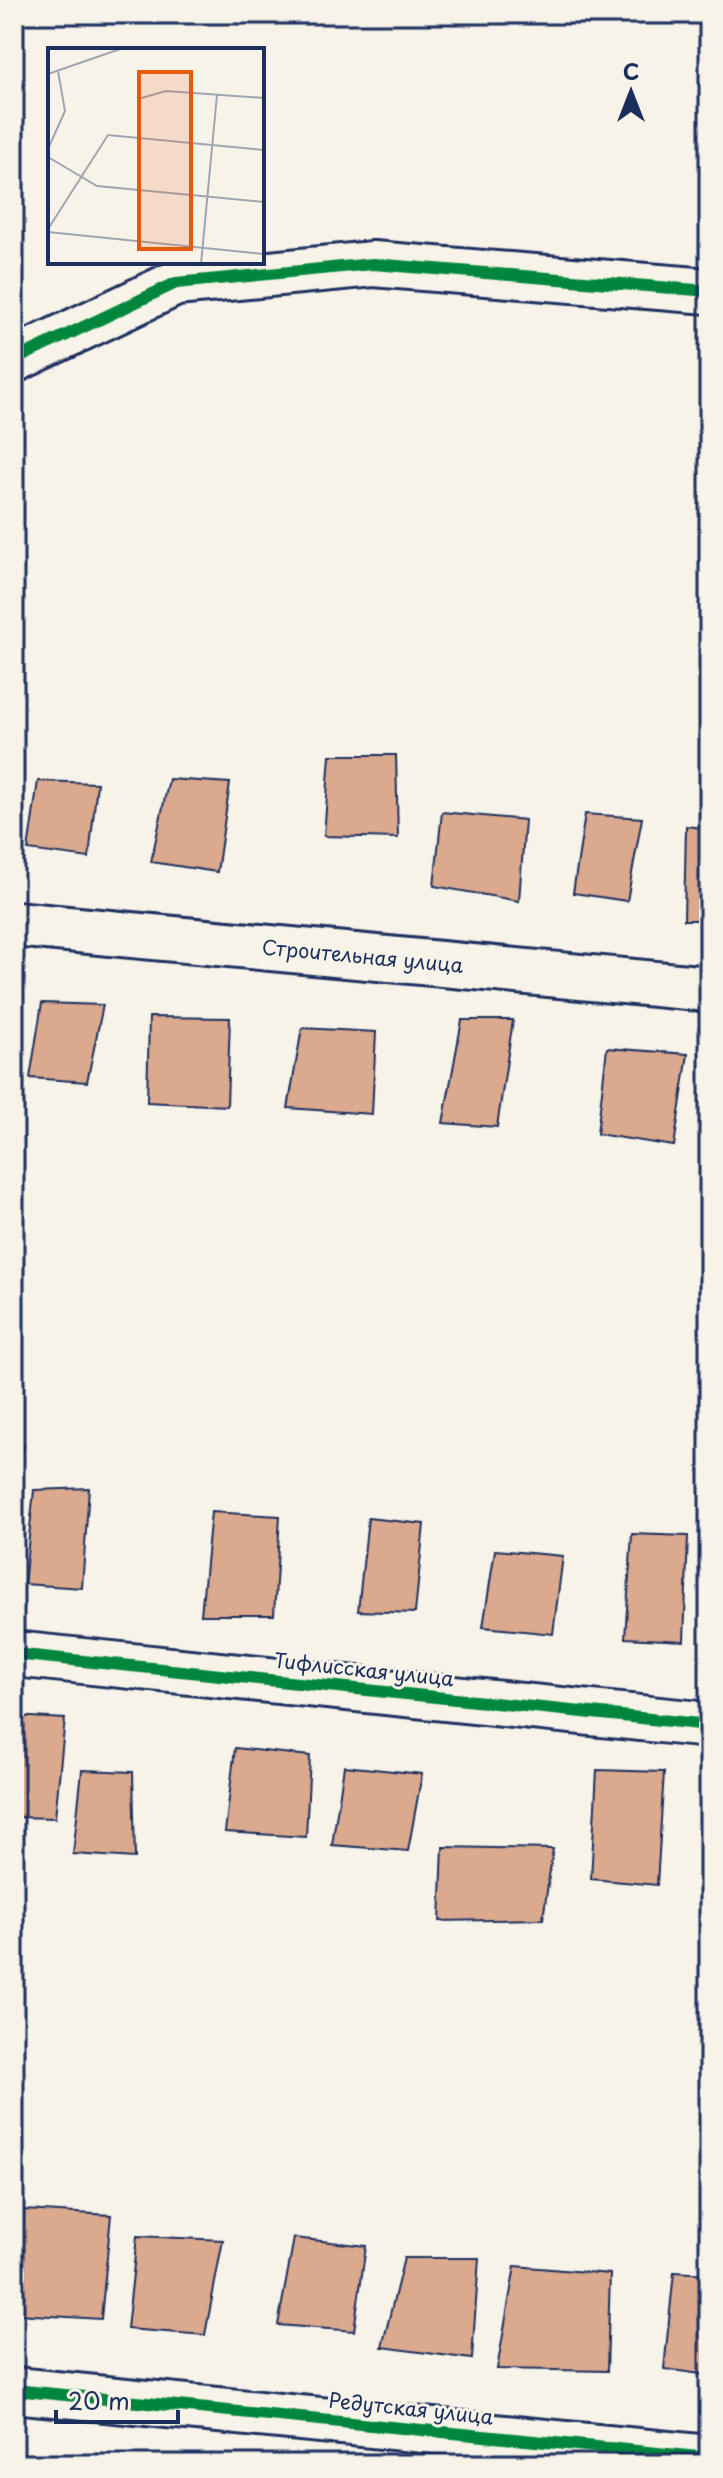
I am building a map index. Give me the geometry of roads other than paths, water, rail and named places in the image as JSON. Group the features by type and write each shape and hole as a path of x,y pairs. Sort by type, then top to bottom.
{"street":[{"path":"14,360 176,283 373,264 709,291"},
{"name":"Строительная улица","path":"14,924 709,989"},
{"name":"Тифлисская улица","path":"14,1654 709,1725"},
{"name":"Редутская улица","path":"14,2390 709,2458"}]}
